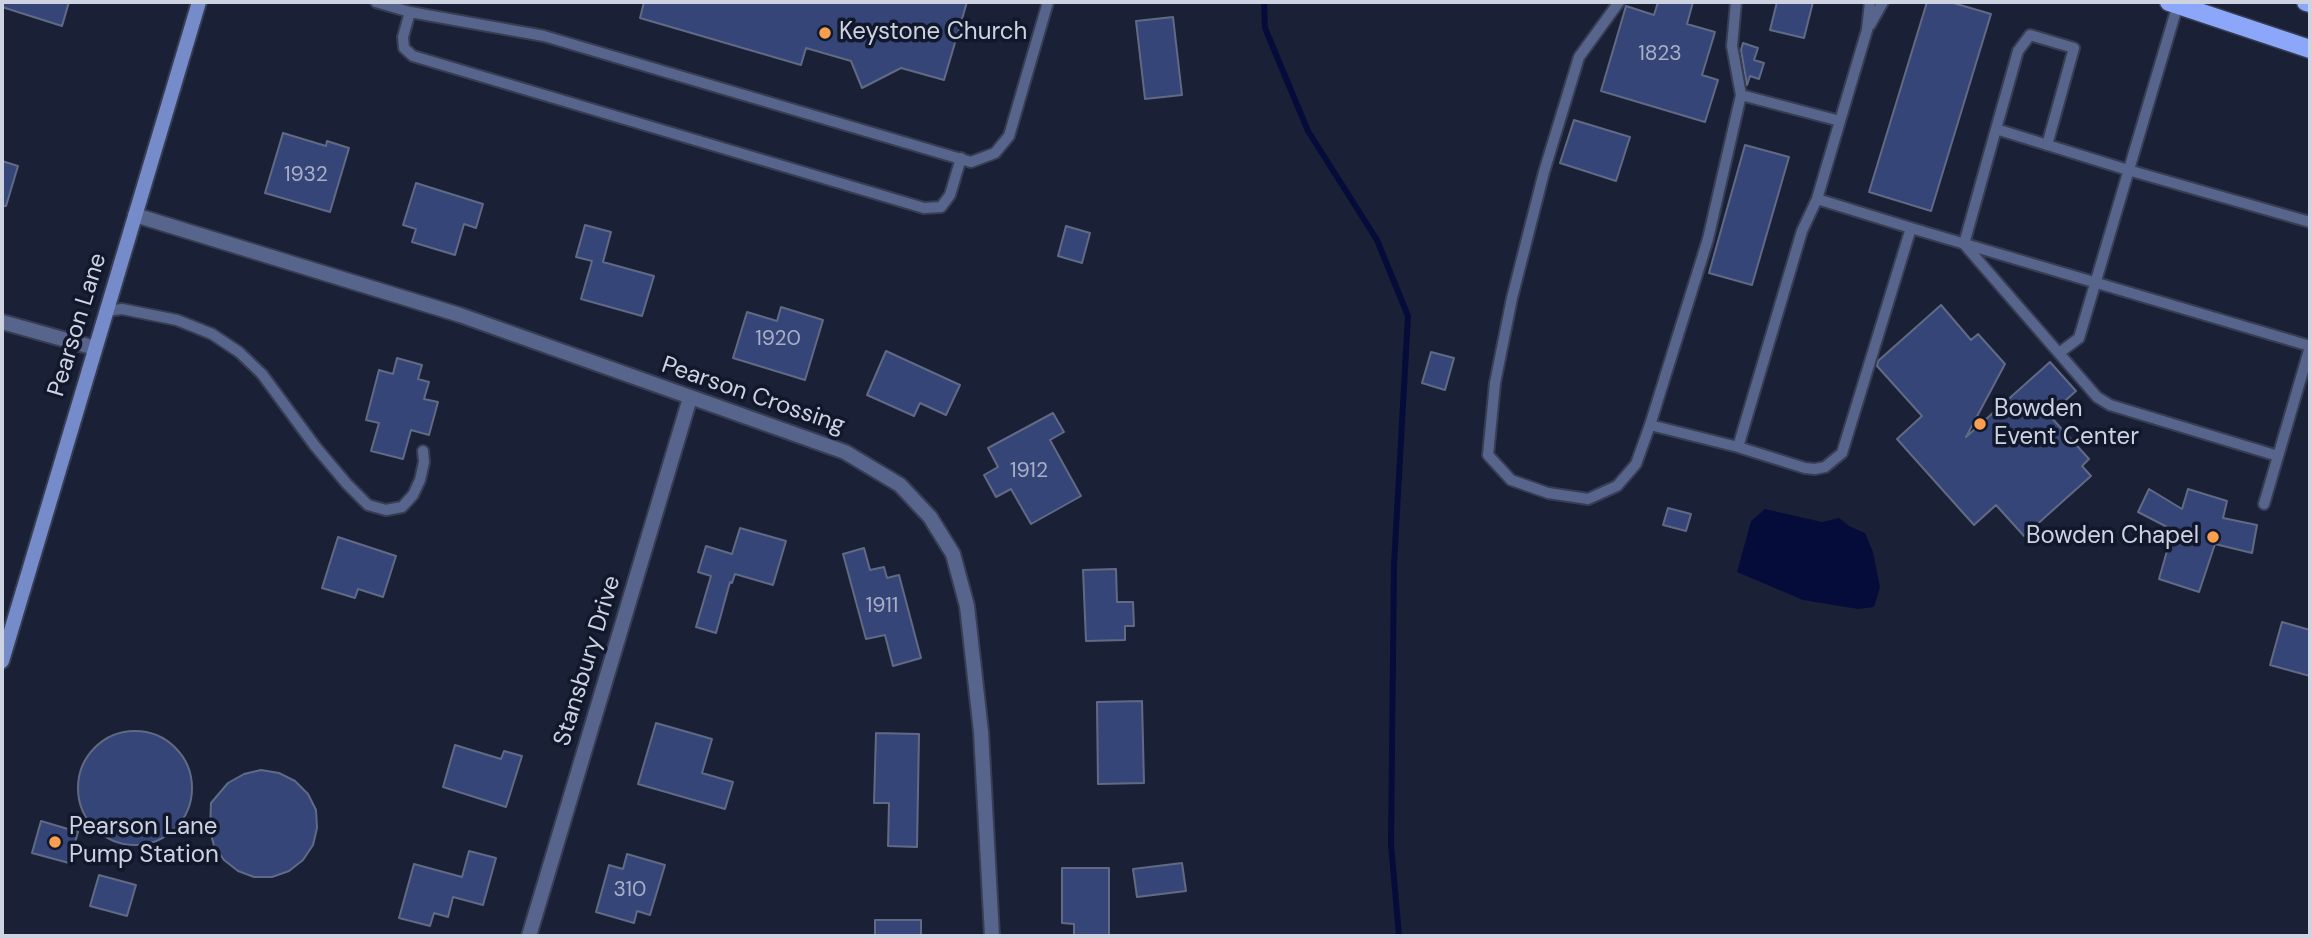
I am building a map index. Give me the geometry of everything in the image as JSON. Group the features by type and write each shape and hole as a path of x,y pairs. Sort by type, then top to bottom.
{"main road":[{"path":"2173,3 2310,49"}],"street":[{"name":"Pearson Lane","path":"2,661 199,2"},
{"name":"Pearson Crossing","path":"135,215 460,315 845,452 900,485 930,517 953,554 967,606 981,732 992,936"},
{"path":"2,322 95,348"},
{"name":"Stansbury Drive","path":"529,936 690,398"}],"lane":[{"path":"376,2 410,12 544,36 971,162 995,153 1009,136 1048,2"},
{"path":"1619,2 1579,57 1544,172 1512,298 1495,383 1488,455 1511,480 1548,493 1588,499 1617,486 1636,464 1708,239 1741,94 1732,46 1736,2"},
{"path":"1738,447 1802,231 1817,199 1867,30 1870,2"},
{"path":"1867,30 1883,2"},
{"path":"2059,353 2079,338 2173,3"},
{"path":"410,12 403,37 404,48 414,56 924,208 941,207 950,195 961,158"},
{"path":"1964,244 2018,51 2030,35 2074,48 2046,145"},
{"path":"1741,94 1840,121"},
{"path":"1996,129 2310,222"},
{"path":"1817,199 2310,347 2264,504"},
{"path":"1650,425 1738,447 1805,468 1825,467 1842,453 1911,228"},
{"path":"1964,244 2097,397 2110,404 2278,456"},
{"path":"106,311 122,309 177,320 212,334 239,352 262,374 315,446 368,505 386,510 402,507 421,480 423,451"}],"shaded area":[{"path":"1765,509 1822,522 1839,518 1865,533 1873,552 1880,587 1874,607 1858,609 1803,600 1737,572 1751,521"}],"building":[{"path":"2,2 69,2 62,26 2,7"},
{"name":"Keystone Church","path":"644,2 967,2 944,80 901,68 862,88 851,61 806,48 801,65 640,18"},
{"path":"1658,2 1693,2 1687,24 1715,32 1702,75 1718,80 1705,122 1601,91 1626,6 1654,15"},
{"path":"1777,2 1813,2 1804,38 1770,30"},
{"path":"1927,2 1950,2 1991,14 1931,211 1869,192"},
{"path":"1173,17 1182,95 1145,99 1136,21"},
{"path":"1743,43 1758,48 1754,60 1764,63 1759,79 1750,76 1747,85 1741,50"},
{"path":"1574,120 1630,137 1616,181 1560,163"},
{"path":"283,133 326,146 327,141 349,148 330,212 265,193"},
{"path":"1745,145 1789,157 1752,285 1709,273"},
{"path":"2,161 18,166 6,206 2,206"},
{"path":"416,183 483,204 476,228 464,224 455,255 412,242 416,229 403,225"},
{"path":"585,225 611,232 603,262 654,276 642,316 581,299 592,261 576,257"},
{"path":"1066,226 1090,233 1082,263 1058,256"},
{"name":"Bowden Event Center","path":"1941,305 1971,340 1978,334 2005,364 1966,437 2050,362 2076,391 2049,415 2089,459 2082,466 2091,476 2024,536 1996,505 1974,525 1897,439 1922,416 1877,366 1878,361"},
{"path":"781,307 823,320 805,380 733,358 747,312 777,321"},
{"path":"886,351 960,385 946,415 920,403 914,416 867,395"},
{"path":"1431,352 1454,358 1445,390 1422,383"},
{"path":"397,358 422,365 418,379 429,382 424,399 438,402 429,435 411,430 403,459 371,451 379,423 366,420 379,370 393,374"},
{"path":"1053,413 1064,432 1050,440 1081,496 1031,524 1011,489 996,497 984,475 998,467 988,448"},
{"name":"Bowden Chapel","path":"2149,489 2182,509 2188,489 2227,501 2223,518 2257,525 2252,553 2215,544 2199,592 2159,579 2173,530 2138,512"},
{"path":"1668,508 1691,514 1686,531 1663,525"},
{"path":"740,528 786,541 773,585 735,574 732,583 730,582 716,633 696,627 711,576 698,572 706,546 732,554"},
{"path":"338,537 396,556 383,597 358,589 355,598 322,588"},
{"path":"864,548 870,570 884,567 887,578 899,575 921,658 893,666 885,635 866,639 843,554"},
{"path":"1116,569 1117,602 1133,602 1134,626 1125,626 1125,640 1086,641 1083,570"},
{"path":"2282,622 2310,630 2310,676 2270,665"},
{"path":"1142,701 1144,783 1098,784 1097,702"},
{"path":"656,723 712,739 702,773 733,782 725,809 638,784"},
{"path":"135,731 157,735 175,748 188,766 192,788 188,810 175,828 157,841 135,845 113,841 95,828 82,810 78,788 82,766 95,748 113,735"},
{"path":"876,733 919,734 917,847 888,846 889,803 874,803"},
{"path":"455,745 501,759 504,751 522,756 506,807 443,787"},
{"path":"261,770 279,773 295,781 308,794 316,810 317,828 313,845 303,860 289,871 272,877 254,877 238,871 224,860 214,846 210,830 211,803 228,783 244,774"},
{"name":"Pearson Lane Pump Station","path":"41,821 78,832 69,863 32,853"},
{"path":"469,851 496,858 483,905 453,897 448,917 434,913 430,926 399,918 414,864 462,877"},
{"path":"627,854 665,865 650,915 637,911 634,923 596,912 609,865 623,869"},
{"path":"1182,863 1186,891 1137,897 1133,869"},
{"path":"1062,868 1109,868 1109,936 1074,936 1074,924 1062,923"},
{"path":"99,875 136,885 127,916 90,906"},
{"path":"875,920 921,920 921,936 875,936"}],"waterway":[{"path":"1264,2 1265,28 1308,131 1377,240 1408,316 1394,565 1391,844 1399,936"}],"place":[{"name":"Keystone Church","path":"825,33"},
{"name":"Bowden Event Center","path":"1980,424"},
{"name":"Bowden Chapel","path":"2213,537"},
{"name":"Pearson Lane Pump Station","path":"55,842"}]}
